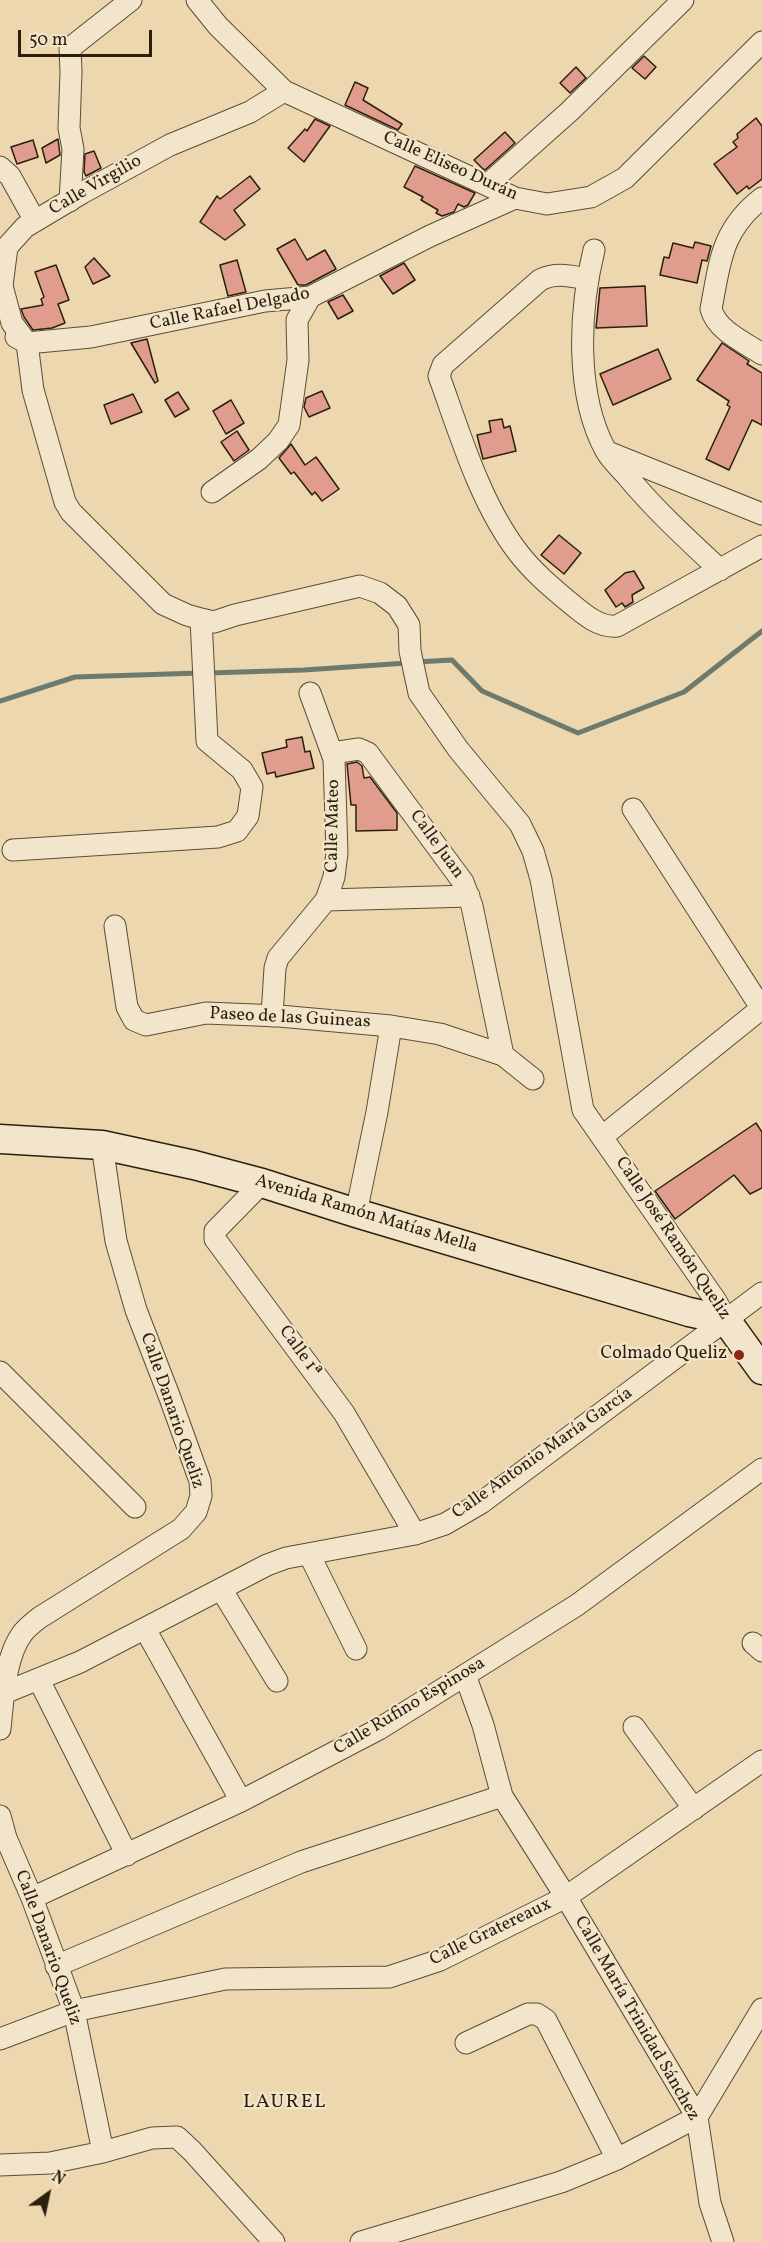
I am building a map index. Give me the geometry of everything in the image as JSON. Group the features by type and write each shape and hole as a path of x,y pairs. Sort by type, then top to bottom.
{"street":[{"path":"70,201 73,149 69,128 70,48 132,0"},
{"name":"Calle Eliseo Durán","path":"197,0 218,26 284,91 515,198 547,204 591,197 625,178 762,42"},
{"path":"488,184 570,111 683,0"},
{"name":"Calle Virgilio","path":"27,343 12,323 2,286 7,247 25,227 170,145 250,112 284,91"},
{"path":"0,167 10,176 35,221"},
{"name":"Calle Rafael Delgado","path":"27,343 91,337 265,301 310,297 430,236 515,198"},
{"path":"762,198 734,226 722,250 711,309 713,318 719,325 762,354"},
{"path":"594,250 587,279 582,361 590,409 607,452 651,503 720,570"},
{"path":"587,279 549,275 540,280 443,364 439,376 489,504 517,550 544,581 577,609 603,625 617,626 762,546"},
{"path":"212,492 259,459 278,441 288,425 298,360 297,320 310,297"},
{"path":"0,328 27,343 33,390 65,502 71,512 163,604 201,620 214,622 360,586 380,593 397,606 409,625 410,651 419,693 458,749 520,824 533,851 541,879 583,1110 603,1136 762,1009 633,809"},
{"path":"607,452 762,514"},
{"path":"13,850 218,837 237,831 248,816 252,787 242,770 207,741 201,620"},
{"name":"Calle Mateo","path":"272,1016 275,968 278,958 326,900 334,877 337,853 334,759 310,693"},
{"name":"Calle Juan","path":"332,753 359,749 368,753 464,882 503,1055"},
{"path":"326,900 469,896"},
{"name":"Paseo de las Guineas","path":"115,926 127,1006 134,1020 147,1025 206,1013 391,1026 440,1034 503,1055 533,1079"},
{"path":"356,1213 377,1112 391,1026"},
{"name":"Calle José Ramón Queliz","path":"603,1136 762,1370"},
{"name":"Avenida Ramón Matías Mella","path":"0,1139 102,1146 194,1165 262,1183 678,1308 726,1320"},
{"name":"Calle Danario Queliz","path":"0,1729 12,1653 22,1633 39,1618 181,1529 196,1512 201,1497 200,1481 136,1310 116,1241 102,1146"},
{"name":"Calle 1ª","path":"262,1183 215,1231 215,1239 344,1413 415,1534"},
{"name":"Calle Antonio María García","path":"4,1693 81,1662 267,1565 309,1554 415,1534 445,1524 482,1503 762,1293"},
{"path":"0,1372 135,1507"},
{"name":"Calle Rufino Espinosa","path":"32,1898 241,1801 379,1729 577,1605 762,1469"},
{"path":"309,1554 356,1649"},
{"path":"221,1590 277,1681"},
{"path":"145,1629 241,1801"},
{"name":"Calle María Trinidad Sánchez","path":"465,1675 483,1725 502,1796 566,1897 697,2117 710,2203 723,2242"},
{"path":"39,1680 128,1855"},
{"path":"634,1726 694,1809"},
{"name":"Calle Gratereaux","path":"0,2039 74,2011 225,1980 389,1977 440,1960 566,1897 762,1761"},
{"path":"56,1966 301,1862 502,1796"},
{"name":"Calle Danario Queliz","path":"0,1816 3,1839 32,1898 74,2011 103,2152"},
{"path":"361,2242 561,2182 617,2159 697,2117 762,2009"},
{"path":"466,2043 528,2014 537,2014 546,2020 617,2159"},
{"path":"0,2165 50,2163 103,2152 152,2138 177,2137 274,2242"}],"building":[{"path":"644,56 656,67 645,79 632,68"},
{"path":"576,67 586,78 570,93 560,83"},
{"path":"355,82 368,88 363,100 402,124 398,130 345,105"},
{"path":"756,118 762,126 762,179 749,189 747,186 737,194 714,164 737,147 733,142 738,138 737,134"},
{"path":"315,119 330,126 304,162 288,148 305,129 307,131"},
{"path":"505,132 515,143 485,170 483,169 474,160"},
{"path":"58,139 60,155 46,163 42,148"},
{"path":"33,140 38,157 17,164 11,147"},
{"path":"94,151 101,168 86,176 84,172 85,154"},
{"path":"415,166 475,193 468,205 464,207 458,204 454,212 442,216 436,213 438,210 421,200 423,197 404,187"},
{"path":"250,176 260,189 234,210 245,225 225,240 200,222 217,196 220,199"},
{"path":"295,239 307,260 325,250 336,269 306,285 298,285 277,249"},
{"path":"695,242 711,246 707,261 702,260 697,283 660,275 664,257 669,258 673,243 693,248"},
{"path":"94,258 110,276 93,284 85,267"},
{"path":"237,260 246,292 228,296 220,265"},
{"path":"404,263 415,280 393,294 380,276"},
{"path":"56,265 69,300 58,304 65,323 52,328 33,330 21,309 43,305 41,299 44,297 35,272"},
{"path":"645,286 647,326 596,328 600,288"},
{"path":"343,295 353,311 338,319 328,302"},
{"path":"147,339 158,381 155,383 131,343"},
{"path":"722,343 762,373 762,425 752,420 729,470 706,459 730,407 727,405 729,401 697,380"},
{"path":"658,349 671,379 613,405 600,374"},
{"path":"322,391 330,408 309,417 304,407 306,398"},
{"path":"178,392 189,409 175,417 165,400"},
{"path":"133,394 142,412 111,424 104,405"},
{"path":"231,400 244,423 226,434 213,411"},
{"path":"502,419 504,428 510,426 516,451 483,459 477,435 491,432 489,421"},
{"path":"237,431 249,450 234,461 221,442"},
{"path":"291,444 305,465 316,457 339,489 322,501 315,492 312,495 294,472 291,474 279,458"},
{"path":"559,535 581,553 564,574 541,555"},
{"path":"634,571 644,588 632,595 633,602 625,607 622,603 616,607 605,590 625,573"},
{"path":"302,737 305,752 310,751 314,768 276,777 275,772 267,774 262,753 287,747 286,740"},
{"path":"357,762 362,766 364,778 370,777 397,813 397,830 356,831 356,805 351,805 347,764"},
{"path":"756,1123 762,1132 762,1188 750,1194 734,1175 675,1219 655,1191"}],"waterway":[{"path":"416,662 452,660 482,691 578,733 684,692 762,631"},
{"path":"209,673 407,663"},
{"path":"0,701 75,677 200,673"}],"place":[{"name":"Colmado Queliz","path":"739,1355"}],"district":[{"name":"LAUREL","path":"285,2103"}]}
